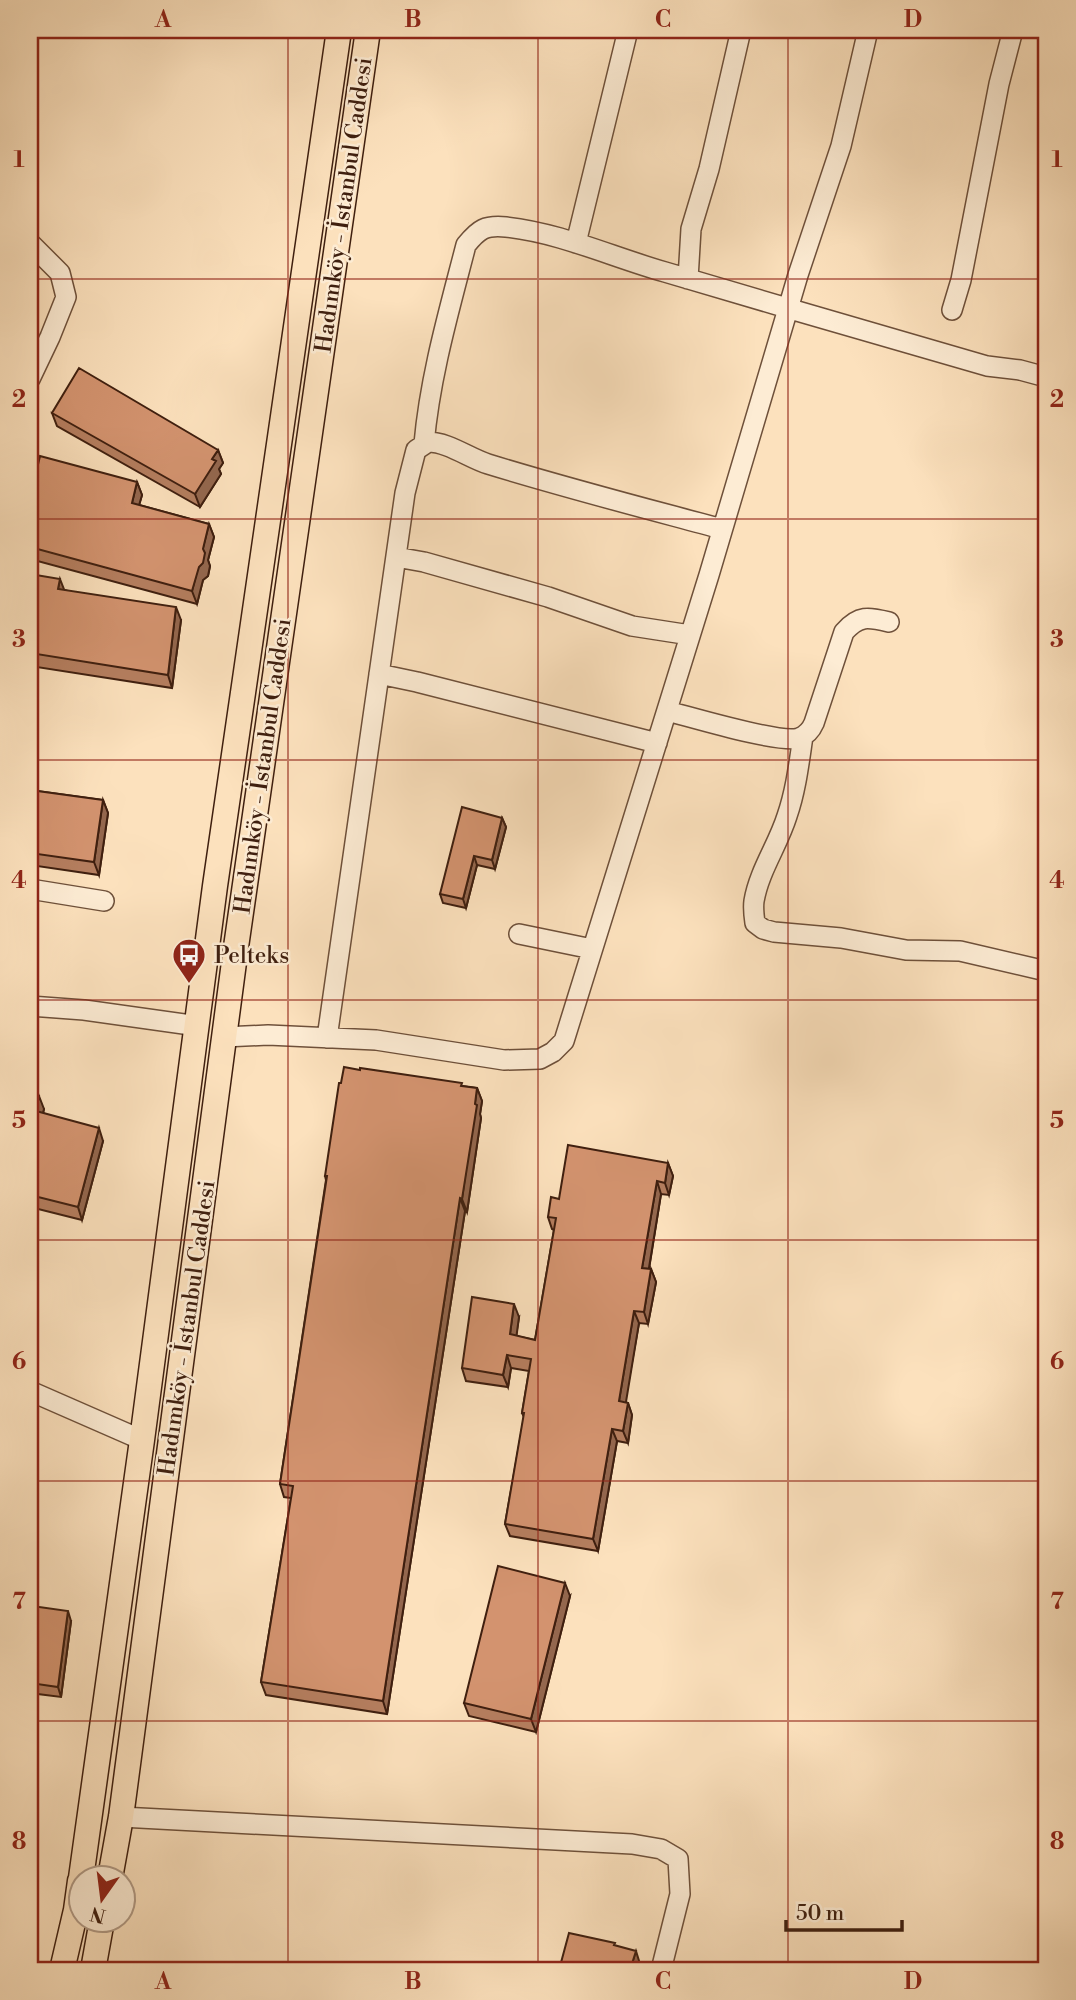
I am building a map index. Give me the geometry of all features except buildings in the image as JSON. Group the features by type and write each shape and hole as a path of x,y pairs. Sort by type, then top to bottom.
{"main road":[{"name":"Hadımköy - İstanbul Caddesi","path":"83,1864 215,886 340,30"},
{"name":"Hadımköy - İstanbul Caddesi","path":"113,1864 121,1817 236,947 368,30"},
{"name":"Hadımköy - İstanbul Caddesi","path":"62,1970 70,1934"},
{"path":"93,1970 99,1934"}],"street":[{"path":"576,243 628,30"},
{"path":"688,279 691,229 715,143 741,30"},
{"path":"224,1037 268,1035 376,1040 504,1060 547,1056 559,1047 567,1035 569,1020 667,711 788,309 841,146 868,30"},
{"path":"952,310 961,280 996,97 1013,30"},
{"path":"424,444 437,354 466,245 484,228 504,227 545,234 626,261 987,366 1020,370 1046,377"},
{"path":"30,243 61,273 66,297 30,379"},
{"path":"327,1038 405,493 414,455 424,444 437,443 484,463 722,529"},
{"path":"396,557 424,562 548,597 632,626 690,635"},
{"path":"667,711 752,733 792,739 803,736 814,723 844,632 861,618 889,622"},
{"path":"379,674 657,743"},
{"path":"803,736 787,818 755,895 755,923 774,932 841,939 906,950 960,951 1046,971"},
{"path":"30,889 104,901"},
{"path":"519,934 592,949"},
{"path":"30,1006 84,1010 198,1026"},
{"path":"30,1391 142,1440"},
{"path":"121,1817 632,1844 661,1849 678,1859 680,1894 661,1970"}],"place":[{"name":"Pelteks","path":"189,985"}]}
